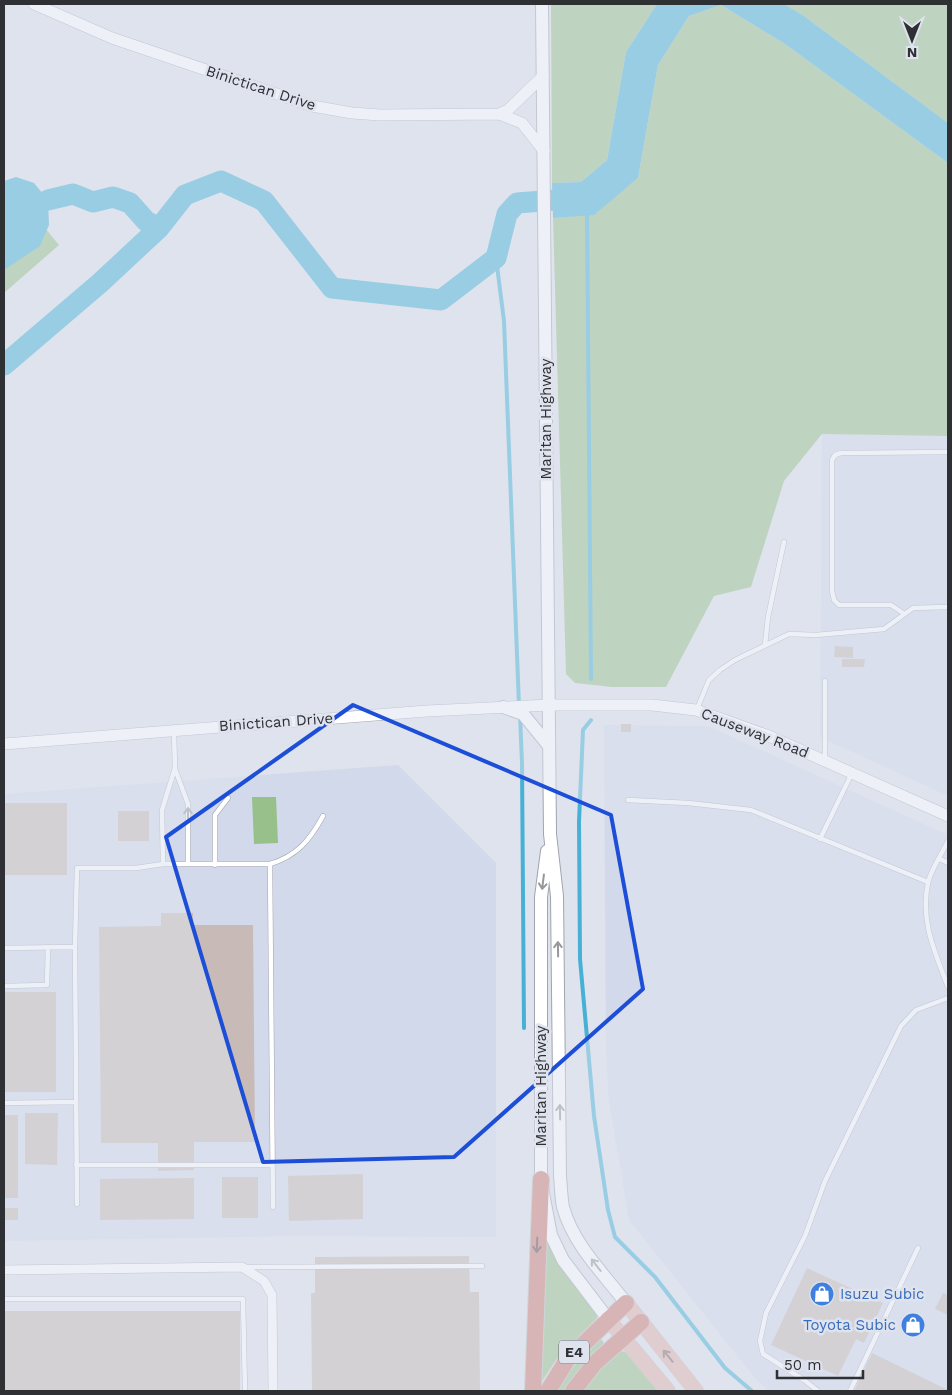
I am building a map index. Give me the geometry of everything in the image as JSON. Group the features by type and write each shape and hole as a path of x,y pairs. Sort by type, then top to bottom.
{"highway":[{"path":"533,1391 541,1179"},
{"name":"E4","path":"548,1391 567,1360 626,1303"},
{"name":"E4","path":"573,1391 582,1376 641,1322"}],"main road":[{"name":"Maritan Highway","path":"542,4 550,834 557,896 560,1176 563,1205 573,1232 581,1247 626,1303"},
{"path":"503,707 523,714 549,746"},
{"name":"Maritan Highway","path":"550,834 541,897 541,1179 551,1235 563,1260 608,1319"},
{"path":"626,1303 696,1391"},
{"path":"608,1319 668,1391"}],"street":[{"name":"Binictican Drive","path":"34,4 112,38 312,106 352,113 380,115 499,114 522,123 544,151"},
{"path":"499,114 508,110 543,76"},
{"name":"Binictican Drive","path":"4,744 174,729 549,705"},
{"name":"Causeway Road","path":"549,705 652,705 696,710 769,736 948,816"},
{"path":"4,1270 242,1267 264,1281 272,1295 273,1391"}],"lane":[{"path":"904,613 891,605 840,605 834,600 832,591 832,460 835,455 841,453 948,452"},
{"path":"765,644 768,617 784,542"},
{"path":"696,710 709,680 735,660 789,634 836,634 884,628 913,608 948,607"},
{"path":"825,681 825,760"},
{"path":"174,729 175,768 188,804 188,864"},
{"path":"164,864 162,810 175,768"},
{"path":"820,839 853,772"},
{"path":"215,865 215,815 228,798"},
{"path":"628,800 688,803 751,810 928,882"},
{"path":"77,1204 75,947 77,868 136,868 164,864 270,864 286,859 303,847 323,816"},
{"path":"948,841 928,882 927,930 948,987"},
{"path":"940,859 948,863"},
{"path":"270,864 273,1207"},
{"path":"4,986 47,985 48,947"},
{"path":"4,948 75,947"},
{"path":"818,1391 763,1354 760,1341 766,1313 802,1243 825,1181 901,1026 916,1010 948,998"},
{"path":"4,1103 75,1102"},
{"path":"76,1165 272,1164"},
{"path":"850,1391 918,1248"},
{"path":"242,1267 482,1266"},
{"path":"4,1299 243,1299 245,1391"}],"highlighted area":[{"path":"353,705 611,815 643,989 454,1157 263,1162 166,837"}],"shaded area":[{"path":"822,434 948,436 948,796 820,737"},
{"path":"604,725 708,726 948,835 948,1391 768,1391 750,1372 629,1220 609,1102 606,1057"},
{"path":"398,765 496,863 496,1237 292,1236 4,1241 4,794"}],"green space":[{"path":"551,4 657,4 626,52 607,160 581,182 552,183"},
{"path":"784,4 948,4 948,123 804,16"},
{"path":"721,5 785,44 948,163 948,436 822,434 784,481 751,587 714,596 666,687 612,687 575,683 566,674 553,218 594,214 638,178 658,65 689,16"},
{"path":"4,188 12,188 59,245 4,293"},
{"path":"252,797 276,797 278,843 254,844"},
{"path":"546,1238 596,1313 597,1318 556,1360 541,1383"},
{"path":"601,1339 604,1343 583,1365 566,1391 558,1391 569,1371"},
{"path":"621,1351 626,1352 659,1391 582,1391 601,1369"}],"water":[{"path":"657,4 784,4 804,16 948,123 948,163 785,44 721,5 689,16 658,65 638,178 594,215 553,218 552,183 581,182 607,160 626,52"},
{"path":"16,177 34,183 48,200 49,225 40,246 4,270 4,181"}],"building":[{"path":"835,646 853,647 853,658 834,657"},
{"path":"842,659 865,659 864,667 842,667"},
{"path":"621,724 631,724 631,732 621,732"},
{"path":"4,803 67,803 67,875 4,875"},
{"path":"118,811 149,811 149,841 118,841"},
{"path":"161,913 193,913 193,925 253,925 255,1142 194,1142 194,1170 158,1171 158,1143 101,1143 99,927 161,926"},
{"path":"4,992 56,992 56,1092 4,1092"},
{"path":"25,1113 58,1113 57,1165 25,1164"},
{"path":"4,1115 18,1115 18,1198 4,1198"},
{"path":"363,1174 363,1219 289,1221 288,1176"},
{"path":"222,1177 258,1177 258,1218 222,1218"},
{"path":"194,1178 194,1219 100,1220 100,1179"},
{"path":"4,1208 18,1208 18,1220 4,1220"},
{"path":"469,1256 470,1292 479,1292 480,1391 312,1391 311,1293 315,1293 315,1257"},
{"path":"807,1268 883,1303 864,1343 856,1339 838,1376 771,1345"},
{"path":"943,1293 948,1295 948,1315 935,1309"},
{"path":"5,1311 240,1311 240,1391 5,1391"},
{"path":"872,1353 948,1390 948,1391 854,1391"}],"waterway":[{"path":"4,365 100,283 159,228 185,195 221,181 264,201 332,288 441,300 496,258 507,214 517,203 582,198"},
{"path":"48,200 73,194 93,202 113,197 130,203 146,221 159,228"},
{"path":"587,212 591,679"},
{"path":"496,258 504,321 519,706"},
{"path":"520,715 524,1028"},
{"path":"591,720 583,730 579,822 580,959 594,1116 608,1210 615,1237 655,1277 725,1368 752,1391"}],"place":[{"name":"Isuzu Subic","path":"822,1294"},
{"name":"Toyota Subic","path":"913,1325"}]}
